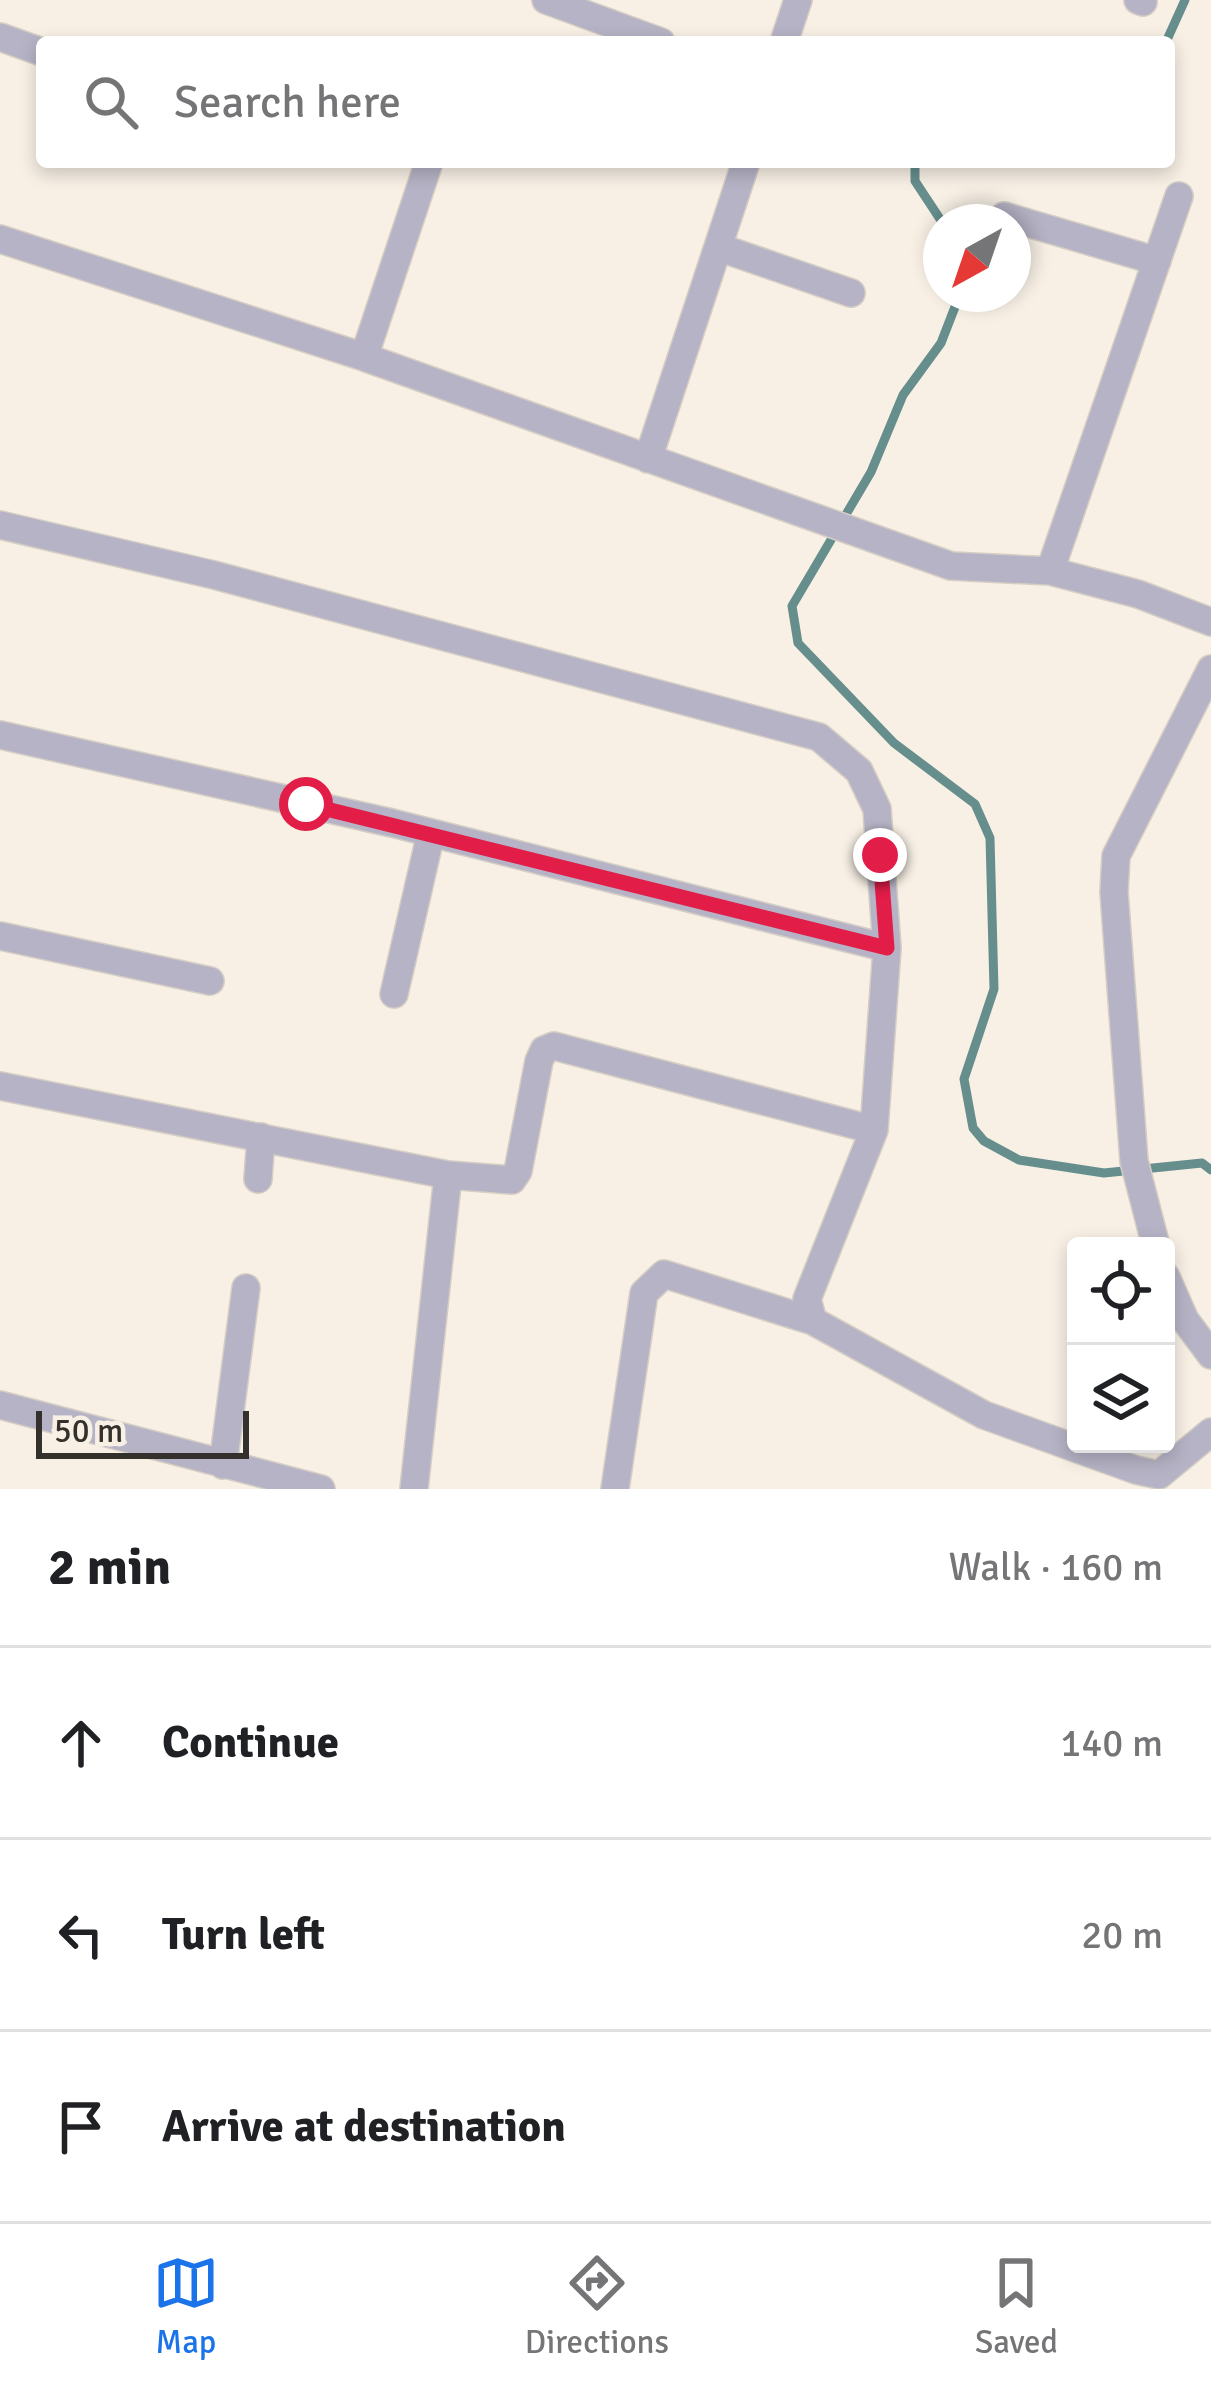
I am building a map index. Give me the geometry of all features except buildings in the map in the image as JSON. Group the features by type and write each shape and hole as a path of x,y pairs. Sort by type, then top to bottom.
{"street":[{"path":"545,0 644,36"},
{"path":"786,36 798,0"},
{"path":"0,37 36,50"},
{"path":"364,356 427,168"},
{"path":"648,459 744,168"},
{"path":"1050,571 1179,196"},
{"path":"1031,224 1157,261"},
{"path":"0,239 364,356 951,566 1050,571 1138,594 1211,622"},
{"path":"718,247 851,293"},
{"path":"0,525 214,575 819,737 859,770 877,809 887,948 874,1130 807,1299 813,1321"},
{"path":"1154,1237 1134,1161 1114,892 1116,856 1211,668"},
{"path":"2,742 431,833 887,948"},
{"path":"394,994 431,833"},
{"path":"0,936 210,981"},
{"path":"0,1086 448,1175 512,1180 539,1061 544,1050 554,1046 874,1130"},
{"path":"258,1179 261,1137"},
{"path":"414,1489 448,1175"},
{"path":"615,1489 644,1293 664,1274 813,1321 984,1415 1136,1469 1159,1475 1211,1432"},
{"path":"223,1465 246,1288"},
{"path":"1175,1297 1185,1320 1211,1355"},
{"path":"0,1405 321,1489"}],"waterway":[{"path":"1169,36 1185,0"},
{"path":"915,168 915,181 930,204"},
{"path":"953,312 941,343 903,395 871,472 792,606 798,643 894,743 975,804 990,838 994,989 964,1079 973,1128 984,1141 1019,1160 1104,1173 1202,1163 1211,1170"}],"route":[{"path":"306,804 887,948 880,855"}]}
